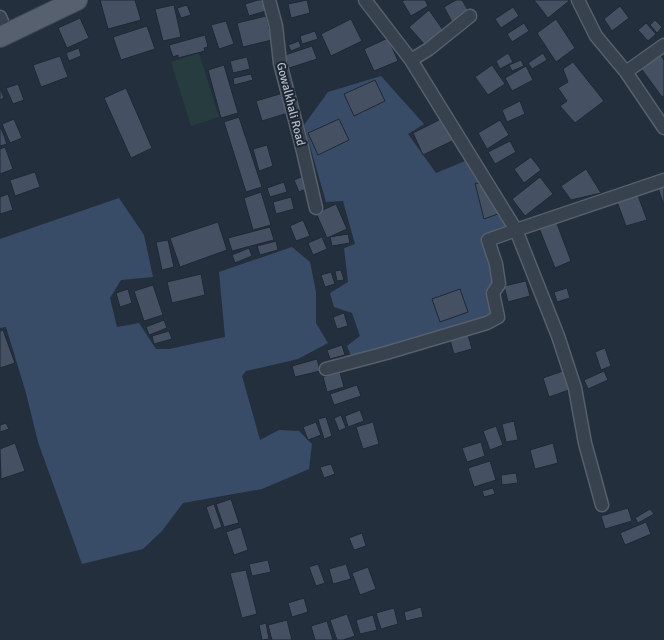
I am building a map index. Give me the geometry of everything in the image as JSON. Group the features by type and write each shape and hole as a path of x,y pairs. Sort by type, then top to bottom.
{"main road":[{"path":"1,26 53,0"},
{"path":"1,26 77,0"}],"street":[{"name":"Gowalkhali Road","path":"269,0 276,26 280,63 316,208"},
{"path":"365,0 411,60 516,230 558,336 575,388 585,443 602,505"},
{"path":"580,1 596,36 626,72 664,128"},
{"path":"411,60 429,49 470,16"},
{"path":"626,72 664,45"},
{"path":"326,369 487,323 498,317 494,293 499,284 496,264 488,240 664,180"}],"green space":[{"path":"199,53 219,117 191,126 171,62"}],"water":[{"path":"381,76 424,124 408,134 436,173 465,161 490,191 509,227 485,236 497,278 496,315 352,358 347,346 360,336 352,313 334,307 330,293 348,282 344,248 355,244 343,201 326,202 304,125 328,92"},
{"path":"119,198 144,235 153,277 121,280 110,298 117,327 139,323 156,349 169,349 225,337 219,272 292,247 310,262 316,292 316,323 328,343 298,359 246,371 242,376 260,440 279,430 299,431 312,444 309,469 262,489 183,503 162,531 143,549 82,564 38,442 26,393 6,327 0,328 0,239"}],"building":[{"path":"100,0 135,0 141,20 108,29"},
{"path":"263,0 266,11 249,16 245,4"},
{"path":"307,0 310,13 291,18 288,4"},
{"path":"425,0 428,6 411,16 402,1"},
{"path":"456,0 462,0 469,12 452,22 444,7"},
{"path":"534,0 568,0 569,1 548,18"},
{"path":"174,5 181,37 163,41 155,9"},
{"path":"187,5 191,15 181,18 177,8"},
{"path":"620,6 629,18 612,31 604,19"},
{"path":"513,7 519,16 501,28 495,19"},
{"path":"429,10 443,30 425,45 409,27"},
{"path":"266,16 272,40 243,47 237,23"},
{"path":"80,18 89,38 67,48 58,28"},
{"path":"351,19 362,41 331,56 321,34"},
{"path":"556,19 575,48 556,62 537,33"},
{"path":"655,20 662,27 657,33 650,25"},
{"path":"226,21 234,44 219,49 211,25"},
{"path":"524,23 529,31 512,42 507,34"},
{"path":"646,23 656,34 648,41 638,30"},
{"path":"147,26 155,49 121,60 113,37"},
{"path":"315,31 318,39 302,44 300,36"},
{"path":"205,35 208,47 204,48 205,51 178,58 178,55 173,57 169,45"},
{"path":"388,38 398,61 374,71 364,49"},
{"path":"299,41 301,47 291,51 288,45"},
{"path":"312,46 317,59 289,68 285,55"},
{"path":"79,48 81,56 69,61 66,53"},
{"path":"508,53 513,62 500,69 496,61"},
{"path":"543,53 547,60 532,69 528,63"},
{"path":"659,53 664,60 664,96 662,97 640,67"},
{"path":"60,56 68,77 41,87 33,65"},
{"path":"247,57 250,69 233,73 230,61"},
{"path":"521,60 524,66 512,71 509,65"},
{"path":"573,62 604,101 575,123 560,106 567,101 558,88 568,82 563,69"},
{"path":"224,65 238,113 221,118 208,70"},
{"path":"492,65 505,84 488,95 475,77"},
{"path":"526,66 533,80 512,91 505,78"},
{"path":"251,74 253,80 234,85 233,78"},
{"path":"375,80 385,101 354,116 344,94"},
{"path":"18,84 24,100 13,104 6,88"},
{"path":"0,88 4,98 0,100"},
{"path":"126,88 152,148 131,158 104,98"},
{"path":"283,93 288,113 262,121 256,101"},
{"path":"520,101 525,114 507,122 502,110"},
{"path":"239,117 262,187 246,192 224,122"},
{"path":"443,118 454,140 423,155 413,133"},
{"path":"14,119 22,138 10,143 2,124"},
{"path":"339,119 349,140 318,155 308,133"},
{"path":"500,120 509,135 487,149 478,133"},
{"path":"0,129 7,144 0,146"},
{"path":"510,141 516,152 495,164 488,152"},
{"path":"267,145 273,166 259,171 253,149"},
{"path":"5,147 13,169 0,174 0,149"},
{"path":"531,157 541,170 524,183 514,169"},
{"path":"586,169 601,193 571,200 561,186"},
{"path":"35,172 40,187 15,196 10,180"},
{"path":"308,174 313,186 299,192 294,180"},
{"path":"540,177 553,194 525,216 512,199"},
{"path":"284,182 287,192 270,197 267,188"},
{"path":"475,183 491,186 509,210 484,219"},
{"path":"664,183 664,206 657,185"},
{"path":"261,192 271,225 253,230 244,198"},
{"path":"637,193 647,220 626,226 616,199"},
{"path":"8,194 13,210 0,214 0,197"},
{"path":"291,197 294,209 276,214 273,202"},
{"path":"336,204 347,229 327,238 316,213"},
{"path":"303,220 310,236 296,241 290,226"},
{"path":"556,221 571,261 555,268 539,228"},
{"path":"218,222 227,250 180,267 170,238"},
{"path":"270,227 274,240 232,251 228,238"},
{"path":"348,234 350,243 332,246 330,237"},
{"path":"322,237 327,249 313,255 308,243"},
{"path":"168,240 174,267 162,270 156,242"},
{"path":"276,241 278,250 260,255 257,246"},
{"path":"249,248 252,256 235,263 232,255"},
{"path":"341,270 344,280 337,281 335,271"},
{"path":"331,272 335,284 325,287 321,275"},
{"path":"201,274 205,295 172,303 167,282"},
{"path":"526,281 530,296 508,302 504,286"},
{"path":"153,285 163,315 144,321 134,291"},
{"path":"567,288 570,298 557,302 554,292"},
{"path":"128,289 132,303 120,307 116,293"},
{"path":"460,289 468,312 440,322 432,299"},
{"path":"344,313 348,326 337,329 333,317"},
{"path":"164,320 167,328 149,335 146,327"},
{"path":"3,330 15,363 0,368 0,331"},
{"path":"169,331 172,339 154,344 152,336"},
{"path":"468,335 472,349 454,354 450,340"},
{"path":"342,345 345,355 330,359 327,350"},
{"path":"605,348 611,366 601,370 595,352"},
{"path":"317,359 320,371 295,377 292,366"},
{"path":"566,370 572,389 549,397 543,378"},
{"path":"604,371 608,380 588,389 584,380"},
{"path":"340,372 344,387 327,392 323,377"},
{"path":"357,385 361,396 334,405 330,394"},
{"path":"360,410 364,421 348,427 345,416"},
{"path":"341,415 346,428 339,431 334,418"},
{"path":"326,417 332,436 324,439 318,419"},
{"path":"514,421 518,440 506,442 502,424"},
{"path":"316,422 321,435 308,440 303,427"},
{"path":"373,422 379,444 363,449 356,427"},
{"path":"6,423 9,429 0,432 0,425"},
{"path":"496,426 503,445 490,450 483,431"},
{"path":"481,442 485,456 467,462 462,448"},
{"path":"15,443 25,471 1,479 0,449"},
{"path":"553,443 558,463 535,469 530,450"},
{"path":"490,461 496,480 474,487 468,468"},
{"path":"331,464 335,474 324,478 320,467"},
{"path":"516,473 518,483 502,485 501,475"},
{"path":"493,488 495,494 484,497 482,491"},
{"path":"231,499 239,523 224,527 216,504"},
{"path":"214,504 222,527 214,530 206,507"},
{"path":"628,508 632,521 605,529 601,516"},
{"path":"650,509 654,514 638,523 635,518"},
{"path":"646,522 651,534 625,545 620,533"},
{"path":"241,527 248,550 234,555 226,532"},
{"path":"362,533 366,546 354,550 349,538"},
{"path":"268,560 271,572 252,576 249,564"},
{"path":"318,564 325,583 316,586 309,567"},
{"path":"346,564 351,579 333,584 329,569"},
{"path":"368,567 376,589 360,595 352,573"},
{"path":"246,570 257,614 242,618 230,573"},
{"path":"304,598 308,612 292,617 288,603"},
{"path":"421,607 423,617 406,621 404,612"},
{"path":"394,608 398,624 381,629 376,613"},
{"path":"347,614 355,636 337,640 330,620"},
{"path":"373,615 377,630 360,634 356,620"},
{"path":"287,620 292,640 272,640 268,625"},
{"path":"327,621 333,640 315,640 311,626"},
{"path":"266,623 269,639 262,640 259,625"}]}
